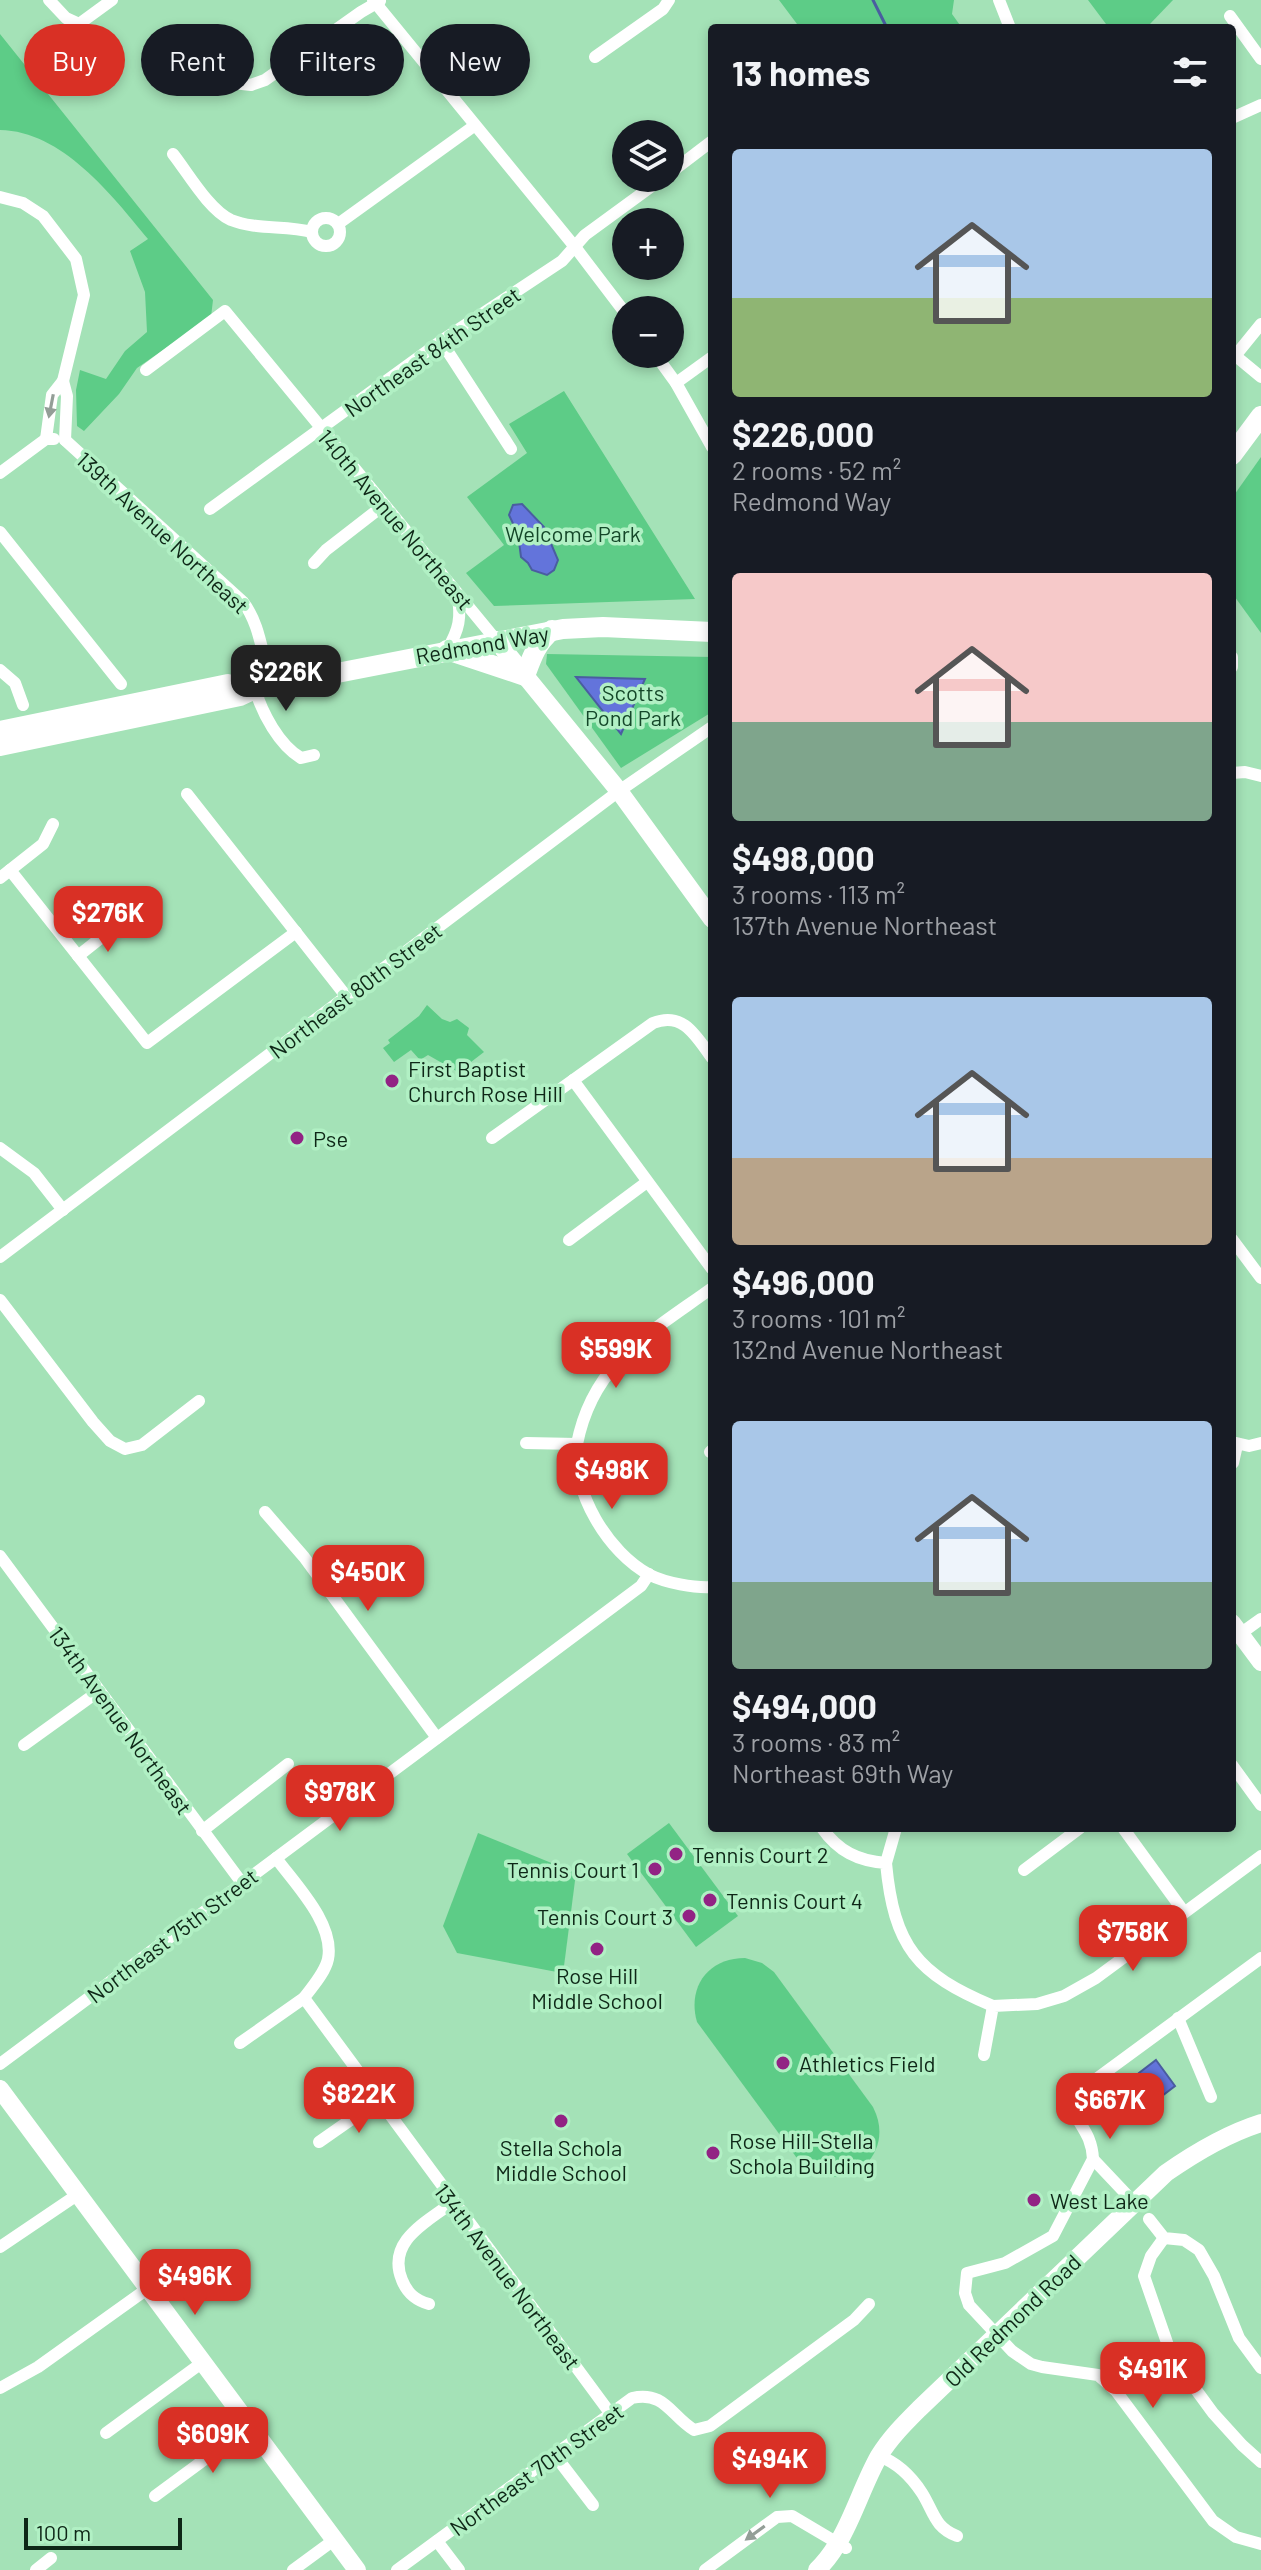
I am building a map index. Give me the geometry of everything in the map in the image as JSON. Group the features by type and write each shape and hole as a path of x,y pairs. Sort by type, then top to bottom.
{"main road":[{"path":"1236,450 1261,416"},
{"name":"Redmond Way","path":"0,746 240,696 264,687 552,630 603,627 708,632"},
{"path":"447,650 525,676 531,655 552,630"},
{"name":"140th Avenue Northeast","path":"496,640 619,791 708,913"},
{"name":"Redmond Way","path":"0,731 238,683 264,687"},
{"path":"1236,1629 1261,1662"},
{"path":"0,2089 357,2570"},
{"name":"Old Redmond Road","path":"830,2570 884,2458 1166,2173 1230,2134 1261,2123"},
{"name":"Old Redmond Road","path":"1000,2338 1157,2195 1197,2163 1219,2150 1261,2134"},
{"name":"Old Redmond Road","path":"817,2570 841,2546"}],"street":[{"path":"49,0 66,18 79,24 112,0"},
{"path":"595,57 663,9 669,0"},
{"path":"999,0 1008,24"},
{"path":"254,84 265,80 377,1 612,296"},
{"path":"1230,16 1236,24"},
{"path":"1236,24 1261,59"},
{"path":"1236,116 1261,105"},
{"path":"338,224 474,126"},
{"path":"684,162 708,144"},
{"path":"173,154 223,215 244,223 312,232"},
{"name":"Northeast 84th Street","path":"210,509 441,341 562,261 585,235 644,192"},
{"name":"139th Avenue Northeast","path":"0,197 23,203 43,216 76,259 84,295 63,381 52,395 46,439"},
{"path":"322,218 331,218 338,224 341,233 332,245 318,243 312,232 315,223 322,218"},
{"name":"140th Avenue Northeast","path":"146,370 225,311 496,640"},
{"path":"1236,351 1261,324"},
{"path":"441,341 511,449"},
{"path":"1236,356 1261,377"},
{"path":"676,383 708,360"},
{"path":"665,368 708,440"},
{"name":"139th Avenue Northeast","path":"63,381 67,396 65,440 251,612 263,658 261,708 291,752 301,758 314,755"},
{"path":"0,473 46,439 65,440"},
{"path":"314,563 384,505"},
{"path":"0,532 121,684"},
{"path":"447,650 460,623 457,591"},
{"path":"0,670 15,683 23,705"},
{"name":"Northeast 80th Street","path":"0,1257 619,791 708,730"},
{"path":"1236,773 1261,776"},
{"path":"187,794 346,996"},
{"path":"53,824 43,844 5,874 78,956 147,1043 296,932"},
{"path":"78,956 117,925"},
{"path":"492,1138 653,1023 672,1019 682,1021 708,1052"},
{"path":"573,1080 708,1264"},
{"path":"0,1148 34,1173 63,1210"},
{"path":"569,1240 647,1182"},
{"path":"1236,1244 1261,1278"},
{"path":"708,1291 633,1345 615,1362 600,1381 580,1426 575,1459 588,1503 612,1543 649,1574 708,1586"},
{"path":"0,1300 93,1422 110,1441 125,1449 142,1445 199,1401"},
{"path":"526,1443 577,1444"},
{"path":"1236,1444 1261,1443"},
{"path":"265,1512 304,1557 437,1738"},
{"name":"134th Avenue Northeast","path":"0,1556 242,1883"},
{"name":"Northeast 75th Street","path":"0,2064 641,1586 649,1574"},
{"path":"1236,1629 1261,1619"},
{"path":"24,1745 99,1691"},
{"path":"202,1831 288,1764"},
{"path":"1236,1771 1261,1805"},
{"path":"826,1832 840,1848 853,1856 868,1862 886,1863"},
{"path":"895,1832 886,1863 892,1909 898,1927 918,1959 933,1974 955,1990 993,2006 1037,2004 1064,1996 1096,1978 1261,1856"},
{"path":"1024,1870 1075,1832"},
{"path":"1126,1832 1184,1912"},
{"path":"240,2043 304,1998 328,1959 324,1930 312,1905 276,1858"},
{"path":"1261,1958 1073,2096 1070,2104 1087,2132 1093,2159 1053,2236 1005,2263 967,2273 965,2293 969,2305 1012,2351 1031,2364 1098,2375 1116,2391 1213,2521 1236,2537 1261,2544"},
{"name":"134th Avenue Northeast","path":"304,1998 610,2413"},
{"path":"984,2055 993,2006"},
{"path":"1178,2018 1211,2097"},
{"path":"319,2142 379,2100"},
{"path":"1093,2159 1127,2195"},
{"path":"0,2247 77,2195"},
{"path":"429,2304 415,2300 404,2285 398,2271 398,2255 403,2241 453,2202"},
{"path":"1149,2219 1164,2238 1184,2240 1199,2250 1214,2276 1239,2338 1261,2368"},
{"path":"1164,2238 1151,2256 1144,2276 1172,2357 1213,2413 1261,2462"},
{"path":"0,2388 38,2367 147,2289"},
{"name":"Northeast 70th Street","path":"397,2570 632,2398 655,2398 694,2430 710,2426 854,2320 869,2304"},
{"path":"106,2433 203,2362"},
{"path":"155,2496 250,2426"},
{"path":"554,2454 593,2505"},
{"path":"884,2458 902,2469 922,2492 939,2525 957,2536"},
{"path":"705,2570 785,2514 841,2546"},
{"path":"293,2570 334,2540"},
{"path":"437,2541 459,2570"},
{"path":"36,2570 51,2558"}],"green space":[{"path":"779,0 954,0 952,14 959,24 797,24"},
{"path":"1088,0 1173,0 1150,24 1106,24"},
{"path":"0,34 24,64 24,96 50,96 213,300 211,317 137,368 119,394 84,431 77,426 76,390 80,370 106,379 125,351 147,332 145,292 130,251 148,239 102,185 65,153 23,133 0,130"},
{"name":"Welcome Park","path":"564,391 695,599 494,606 466,573 504,545 467,497 527,453 509,424"},
{"path":"1261,457 1261,633 1236,599 1236,492"},
{"name":"Scotts Pond Park","path":"547,654 708,657 708,714 621,768 546,664"},
{"path":"427,1005 442,1019 450,1022 457,1019 469,1028 467,1035 484,1052 458,1072 428,1055 420,1060 411,1050 394,1062 383,1048"},
{"path":"669,1823 738,1916 696,1947 627,1854"},
{"path":"478,1833 576,1873 564,1966 557,1972 457,1953 443,1926"},
{"name":"Athletics Field","path":"745,1958 762,1963 774,1972 873,2107 879,2125 878,2141 873,2155 863,2167 850,2174 835,2177 818,2174 802,2165 697,2022 695,1997 703,1977 720,1963"}],"water":[{"path":"522,504 544,527 558,560 554,570 547,575 532,570 521,557 518,534 509,515 513,505"},
{"path":"576,677 645,679 621,734"},
{"path":"1156,2060 1175,2086 1158,2099 1139,2073"}],"waterway":[{"path":"873,0 885,24"}],"place":[{"name":"First Baptist Church Rose Hill","path":"392,1081"},
{"name":"Pse","path":"297,1138"},
{"name":"Tennis Court 2","path":"676,1854"},
{"name":"Tennis Court 1","path":"655,1869"},
{"name":"Tennis Court 4","path":"710,1900"},
{"name":"Tennis Court 3","path":"689,1916"},
{"name":"Rose Hill Middle School","path":"597,1949"},
{"name":"Athletics Field","path":"783,2063"},
{"name":"Stella Schola Middle School","path":"561,2121"},
{"name":"Rose Hill-Stella Schola Building","path":"713,2153"},
{"name":"West Lake","path":"1034,2200"}]}
